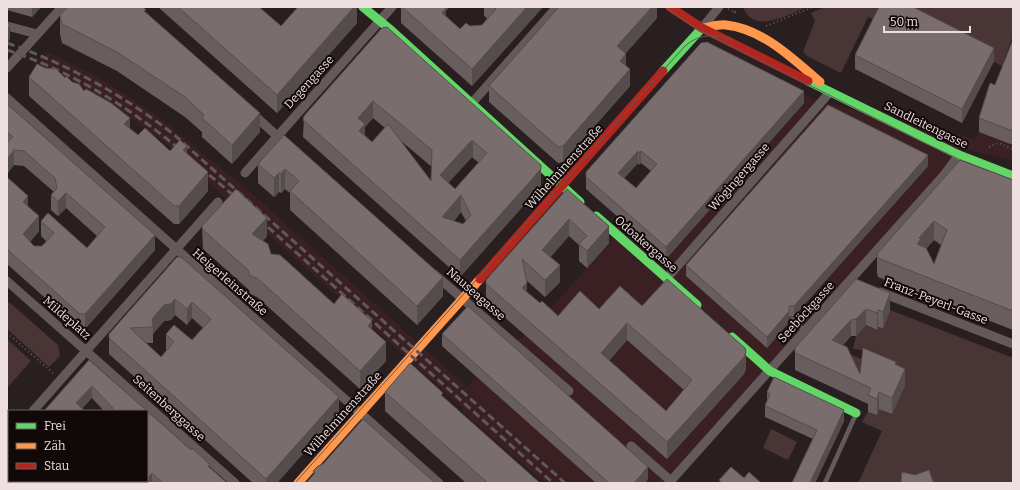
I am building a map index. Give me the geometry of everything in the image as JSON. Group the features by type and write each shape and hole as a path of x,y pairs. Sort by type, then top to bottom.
{"street":[{"path":"7,68 62,7"},
{"name":"Odoakergasse","path":"363,7 379,22 392,31 707,314"},
{"name":"Degengasse","path":"244,173 392,7"},
{"path":"472,103 557,7"},
{"name":"Sandleitengasse","path":"670,7 702,28 830,92 959,155 1013,176"},
{"name":"Wilhelminenstraße","path":"298,483 563,186 719,7"},
{"name":"Sandleitengasse","path":"702,28 727,25 764,40 794,59 830,92"},
{"path":"7,26 37,34"},
{"name":"Wögingergasse","path":"667,278 830,92"},
{"name":"Heigerleinstraße","path":"7,98 439,483"},
{"path":"242,104 295,151"},
{"name":"Seeböckgasse","path":"670,482 770,371 959,155"},
{"path":"87,351 218,202"},
{"name":"Nauseagasse","path":"429,269 569,391"},
{"name":"Franz-Peyerl-Gasse","path":"850,280 1013,344"},
{"name":"Mildeplatz","path":"7,281 87,351 34,410"},
{"path":"724,330 770,371 856,413"},
{"name":"Seitenberggasse","path":"87,351 235,483"},
{"path":"631,446 670,482"}],"lane":[{"path":"792,319 805,331"},
{"path":"825,483 856,416 856,413"}],"path":[{"path":"734,7 735,12 740,15"},
{"path":"760,24 765,26 773,24 813,7"},
{"path":"989,147 998,143 1013,149"},
{"path":"7,333 60,381"}],"shaded area":[{"path":"743,7 807,7 781,18 763,21 755,20 748,15"},
{"path":"825,7 886,7 879,22 868,17 841,73 807,56 803,52 815,21 811,13"},
{"path":"886,7 1013,7 1013,35 1002,66"},
{"path":"1013,35 1013,161 963,148 678,466 673,483 544,483 463,412 463,408 269,235 236,208 164,142 110,104 74,83 36,66 45,52 51,54 100,78 155,114 250,192 467,387 501,348 527,335 609,243 620,219 741,64 818,101 976,139"},
{"path":"7,303 10,303 58,345 60,356 49,367 7,329"},
{"path":"890,310 1013,358 1013,483 858,483 882,431 862,422 868,412 877,415 862,377 850,371 852,355 869,362 873,351 853,349 856,336 865,325 877,330"},
{"path":"7,339 31,361 7,388"},
{"path":"771,429 797,442 788,460 763,448"}],"building":[{"path":"68,7 143,7 146,10 144,11 260,113 232,145 202,118 204,115 185,97 117,52 62,24 60,15"},
{"path":"178,7 259,7 281,26 298,7 354,7 277,95"},
{"path":"402,7 444,7 446,8 442,13 460,29 466,23 470,26 482,25 496,9 494,7 527,7 472,69"},
{"path":"559,7 652,7 617,46 626,54 620,61 630,69 563,146 558,147 489,86"},
{"path":"879,7 913,7 994,48 962,109 855,55"},
{"path":"7,24 10,24 7,33"},
{"path":"387,27 541,165 541,169 460,260 303,120 304,116 382,28","holes":["373,101 432,150 431,181 388,124 372,142 359,131 365,124 358,118","471,141 487,153 455,189 440,175","461,195 471,215 463,224 442,217"]},
{"path":"707,42 804,91 666,247 586,177 586,172 701,43","holes":["638,151 639,153 641,151 657,164 636,188 618,173"]},
{"path":"1012,42 1013,131 979,118 990,83 995,85"},
{"path":"37,64 45,68 56,69 65,78 66,76 72,82 79,84 84,91 86,89 111,103 130,118 124,124 138,135 145,128 170,151 180,140 187,146 183,150 208,172 179,206 174,206 29,77"},
{"path":"7,104 155,235 85,314 80,314 7,249 7,177 28,196 23,202 39,216 23,234 34,246 42,246 54,233 41,221 48,213 87,248 105,227 66,193 58,201 51,195 57,188 55,178 24,151 14,150 7,159 7,143 13,137 7,132"},
{"path":"828,105 928,155 794,306 789,306 789,311 767,337 686,265"},
{"path":"284,135 443,277 417,306 290,191 299,181 285,169 281,174 279,173 274,178 258,164"},
{"path":"960,160 1013,180 1013,311 878,258 877,254","holes":["934,221 947,230 934,264 926,248 917,244 921,239 919,238"]},
{"path":"236,189 267,218 252,234 268,244 271,254 280,255 334,304 342,294 372,321 368,326 386,342 360,371 257,278 250,276 248,270 203,230 202,226"},
{"path":"567,189 609,226 587,251 579,244 587,236 569,219 542,250 560,265 545,280 522,259 527,283 522,288 540,303 542,301 558,316 580,291 599,309 620,286 642,306 667,279 745,348 746,352 744,357 667,442 486,284 486,280","holes":["627,323 692,380 666,411 601,353"]},
{"path":"177,257 181,257 339,397 266,479 109,338 109,334","holes":["175,299 187,309 192,302 211,319 192,340 174,325 166,334 174,342 161,357 130,328 153,327 152,319 164,305 171,304"]},
{"path":"856,279 890,293 883,312 878,310 877,313 866,309 856,319 851,320 832,340 847,347 860,374 863,348 896,362 895,364 905,369 892,398 879,392 877,399 868,395 871,388 795,353 795,348"},
{"path":"468,306 648,467 634,483 609,483 442,334"},
{"path":"89,360 146,410 111,410 113,408 92,386 76,403 84,410 45,410"},
{"path":"410,363 443,393 441,395 540,483 488,483 385,392"},
{"path":"774,377 844,410 810,483 792,483 817,430 765,406 770,394 767,392"},
{"path":"148,412 191,450 192,448 210,465 208,466 227,483 163,483 152,473 148,478"},
{"path":"363,419 435,483 306,483 315,473 313,471 318,466 323,464"},
{"path":"7,465 8,482 27,483 7,483"},
{"path":"731,467 744,478 749,472 761,483 722,483 719,480"},
{"path":"929,470 934,483 901,483 902,472 915,475"},
{"path":"60,482 108,482 107,483"}],"tram line":[{"path":"665,7 695,28 927,144 961,160 1013,180"},
{"path":"295,483 684,47 695,39 706,36 719,36 732,40"}],"railway":[{"path":"7,43 51,60 93,81 133,105 172,133 565,483"},
{"path":"7,50 78,80 122,106 184,153"},
{"path":"200,167 240,201"},
{"path":"259,219 553,483"}],"traffic: fast":[{"path":"363,7 392,31 580,202"},
{"path":"663,71 702,28"},
{"path":"808,81 959,155 1013,176"},
{"path":"596,216 697,305"},
{"path":"732,337 770,371 856,413"}],"traffic: slow":[{"path":"702,28 726,25 752,32 777,46 820,82"},
{"path":"298,483 480,279"}],"traffic: jam":[{"path":"670,7 702,28 808,81"},
{"path":"480,279 663,71"}]}
